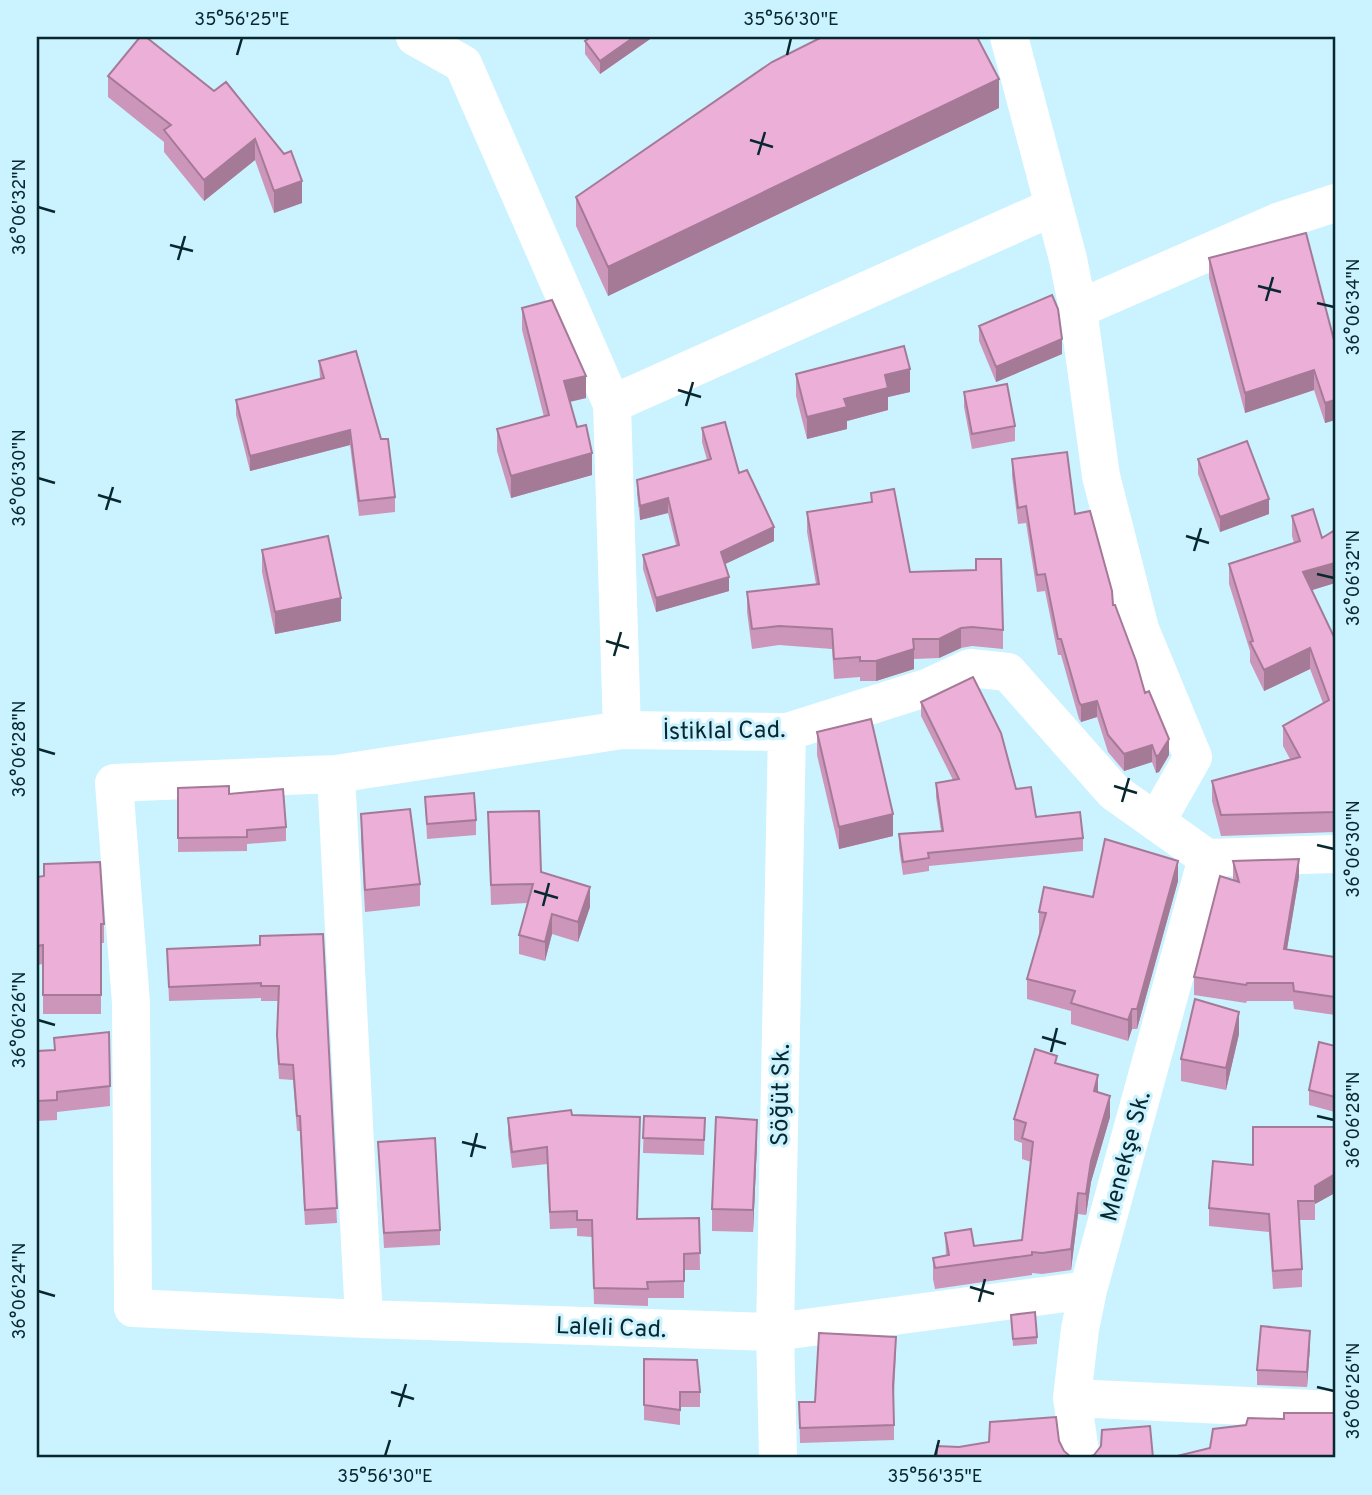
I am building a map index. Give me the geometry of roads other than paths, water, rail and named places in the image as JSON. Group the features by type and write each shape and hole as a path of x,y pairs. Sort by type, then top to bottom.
{"street":[{"path":"415,37 463,64 612,404 622,730"},
{"path":"1009,37 1068,259 1078,309 1101,476 1140,629 1193,757 1156,822"},
{"path":"1078,309 1280,221 1335,203"},
{"path":"612,404 1053,207"},
{"name":"İstiklal Cad.","path":"133,1308 131,1003 114,783 336,774 622,730 787,732 929,687 970,668 1008,672 1114,792 1207,858"},
{"name":"Söğüt Sk.","path":"778,1458 775,1332 787,732"},
{"path":"336,774 364,1319"},
{"path":"1207,858 1335,854"},
{"name":"Menekşe Sk.","path":"1080,1458 1072,1398 1080,1329 1088,1290 1207,858"},
{"name":"Laleli Cad.","path":"133,1308 364,1319 775,1332 1088,1290"},
{"path":"1072,1398 1335,1410"}]}
